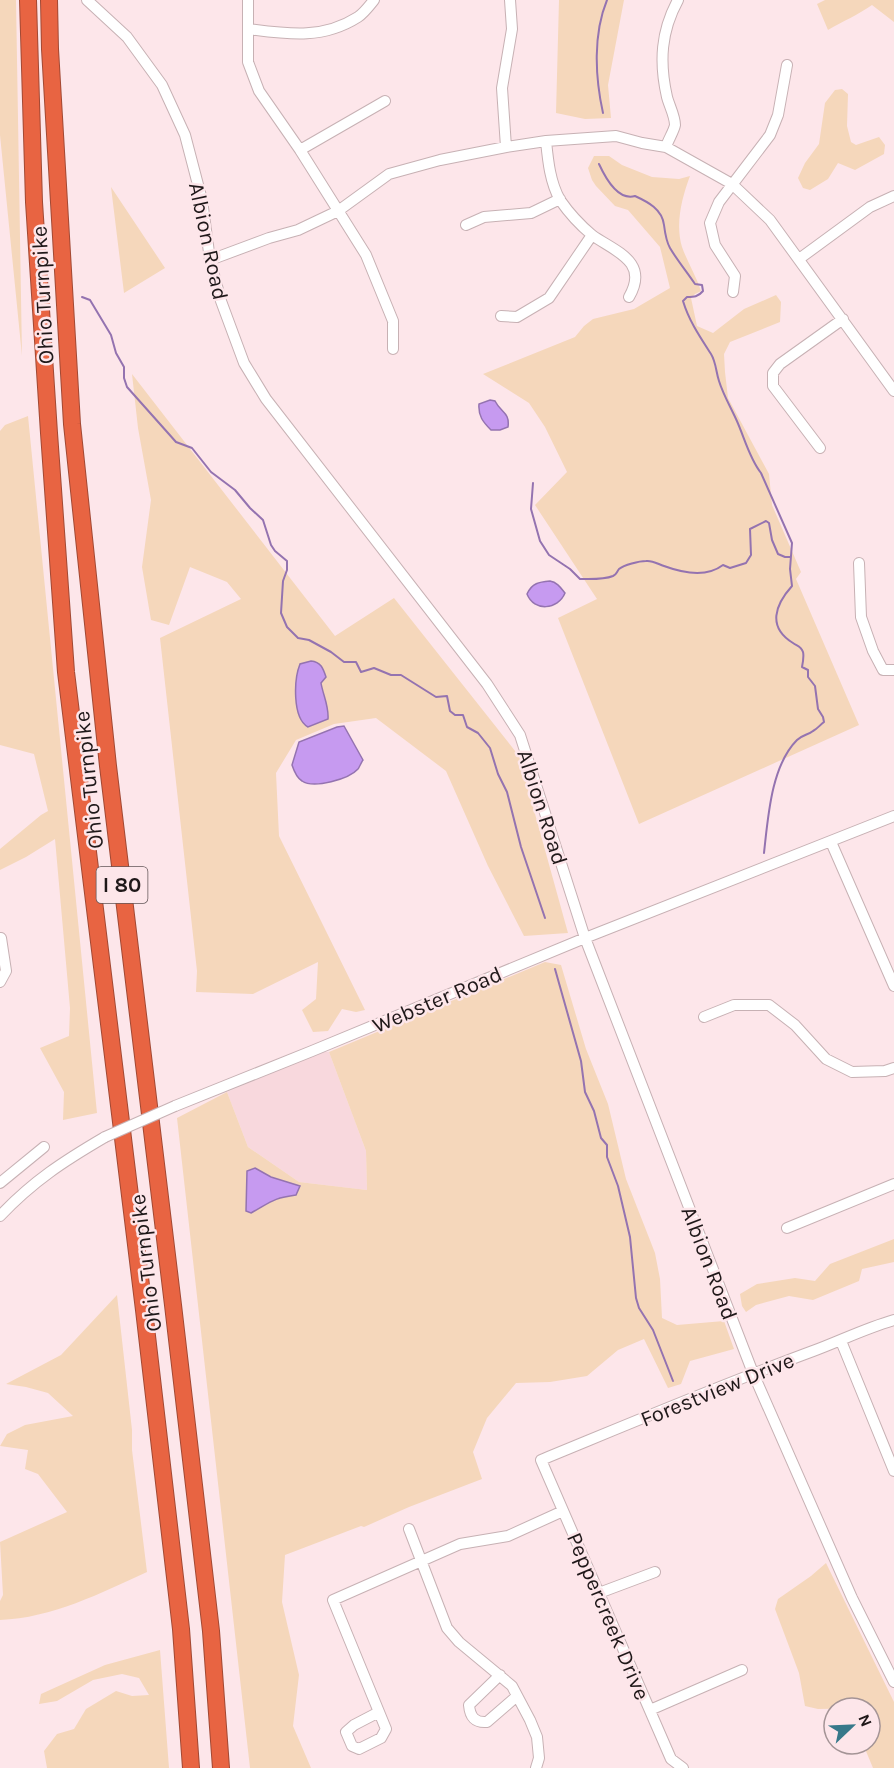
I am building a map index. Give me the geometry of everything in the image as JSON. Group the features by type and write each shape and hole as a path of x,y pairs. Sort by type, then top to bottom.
{"highway":[{"name":"Ohio Turnpike","path":"28,0 34,202 66,672 175,1570 192,1768"},
{"name":"Ohio Turnpike","path":"49,0 50,61 72,424 108,766 211,1631 221,1768"}],"street":[{"name":"Albion Road","path":"87,0 127,37 162,85 185,135 202,200 210,261 221,301 244,363 262,394 487,684 520,735 585,938 753,1373 852,1598 894,1682"},
{"path":"248,0 248,62 259,91 300,150 366,255 393,321 393,349"},
{"path":"248,29 296,35 327,31 360,17 374,0"},
{"path":"506,147 502,88 513,29 510,0"},
{"path":"666,147 675,124 662,64 662,41 670,13 678,0"},
{"path":"733,292 735,276 716,245 710,223 719,202 770,135 778,115 787,65"},
{"path":"300,150 386,101"},
{"path":"210,261 269,238 298,230 338,211 390,174 440,160 506,147 546,141 616,136 666,147 732,184 770,220 894,392"},
{"path":"546,141 549,170 560,199 573,218 592,235 623,254 632,265 635,288 629,297"},
{"path":"799,259 870,207 894,196"},
{"path":"466,225 484,217 531,213 560,199"},
{"path":"501,315 517,317 549,298 592,235"},
{"path":"820,448 773,386 773,373 780,364 843,319"},
{"path":"859,563 861,617 873,651 883,670 894,670"},
{"name":"Webster Road","path":"0,1216 22,1193 48,1172 105,1137 175,1106 585,938 894,816"},
{"path":"831,842 894,986"},
{"path":"0,982 6,971 1,938"},
{"path":"704,1017 734,1005 768,1005 795,1025 826,1059 852,1072 885,1071 894,1068"},
{"path":"0,1183 44,1147"},
{"path":"787,1228 894,1184"},
{"name":"Forestview Drive","path":"541,1460 753,1373 894,1320"},
{"path":"841,1341 894,1471"},
{"name":"Peppercreek Drive","path":"541,1460 671,1759 683,1768"},
{"path":"379,1712 333,1600 460,1544 508,1536 563,1511"},
{"path":"409,1529 447,1628 459,1642 512,1686 537,1737 539,1758 536,1768"},
{"path":"599,1593 655,1572"},
{"path":"650,1710 742,1670"},
{"path":"500,1675 470,1706 472,1718 482,1723 487,1722 517,1696"}],"shaded area":[{"path":"0,0 16,0 22,356 0,135"},
{"path":"559,0 624,0 608,85 611,118 585,119 556,113"},
{"path":"825,0 894,0 894,22 872,5 828,30 817,4"},
{"path":"842,89 848,94 847,126 851,142 856,145 879,137 885,145 884,154 855,170 838,163 828,179 810,190 803,188 798,178 805,163 819,144 825,103 835,90"},
{"path":"594,156 609,156 622,165 652,177 679,179 690,176 682,202 679,229 682,247 701,291 691,298 697,326 713,333 744,309 776,295 781,302 780,322 730,342 724,354 728,398 769,474 772,505 801,572 796,579 859,725 639,824 558,618 597,599 535,505 567,472 545,427 529,403 483,374 575,337 593,319 634,309 670,288 660,247 628,210 615,206 592,180 588,168"},
{"path":"111,187 165,268 124,293"},
{"path":"132,374 335,636 394,598 519,756 568,933 524,936 488,866 446,771 376,718 334,724 296,740 276,773 279,836 365,1010 356,1012 342,1009 328,1031 313,1032 302,1010 316,999 318,962 253,994 196,992 197,971 160,638 241,599 227,582 190,567 169,625 151,620 142,567 151,500 138,428"},
{"path":"490,400 495,401 508,418 508,427 491,430 483,421 479,412 479,404"},
{"path":"28,416 97,1113 63,1120 64,1092 40,1048 69,1036 70,1008 55,839 0,870 0,849 48,811 34,754 0,745 0,431 5,425"},
{"path":"550,581 557,584 565,593 562,599 546,607 530,600 527,594 531,587"},
{"path":"311,661 321,666 326,677 321,683 328,719 308,727 299,715 297,707 296,679 300,664"},
{"path":"344,726 363,760 358,769 354,773 331,782 315,784 300,780 292,765 299,742"},
{"path":"545,962 561,965 586,1049 608,1104 626,1179 655,1253 660,1279 662,1318 677,1325 724,1321 734,1349 690,1361 681,1384 668,1388 644,1339 618,1350 587,1376 550,1382 516,1383 487,1418 473,1452 482,1479 364,1527 361,1526 285,1555 282,1602 299,1675 293,1726 311,1768 250,1768 177,1118 227,1092 248,1147 299,1182 367,1190 366,1151 329,1052"},
{"path":"321,1052 329,1052 366,1151 367,1190 299,1182 248,1147 227,1092"},
{"path":"255,1168 271,1177 300,1186 296,1195 277,1199 251,1213 246,1211 247,1171"},
{"path":"894,1239 894,1262 862,1269 859,1281 813,1300 789,1296 756,1305 746,1312 742,1306 740,1294 757,1284 795,1278 815,1281 830,1264"},
{"path":"117,1295 147,1572 76,1603 38,1615 0,1620 0,1601 3,1595 0,1542 67,1512 38,1474 25,1469 28,1450 0,1446 7,1434 25,1425 73,1416 48,1393 6,1384 61,1355"},
{"path":"826,1563 894,1702 894,1768 873,1768 868,1756 882,1756 882,1696 822,1696 822,1709 805,1706 799,1673 775,1609 778,1599"},
{"path":"160,1650 169,1768 47,1768 44,1751 57,1734 74,1729 86,1709 116,1691 132,1696 149,1695 139,1678 122,1674 93,1680 57,1701 39,1704 41,1694 105,1665"}],"waterway":[{"path":"603,113 598,85 597,41 607,0"},
{"path":"599,164 618,192 629,197 640,198 657,210 663,219 670,248 695,284 702,285 701,293 687,297 683,301 685,308 713,357 722,391 792,543 790,569 792,586 778,608 777,623 785,637 802,650 802,667 808,670 808,677 815,686 818,709 824,722 797,740 781,764 772,793 764,853"},
{"path":"82,297 90,300 111,335 116,353 124,367 127,387 176,442 192,448 211,472 235,490 263,520 271,545 287,561 281,613 287,627 298,638 309,640 344,662 356,662 361,672 374,668 391,675 401,675 436,697 447,696 450,711 455,715 463,715 467,727 478,733 490,748 498,774 507,792 521,847 545,918"},
{"path":"533,483 531,509 540,541 549,555 580,579 609,577 615,575 624,566 643,561 694,573 709,572 723,565 730,568 746,563 751,555 750,529 766,521 769,523 772,540 778,554 791,557"},
{"path":"555,969 581,1061 585,1092 594,1111 601,1138 607,1145 607,1157 618,1186 630,1237 636,1298 639,1308 653,1330 673,1381"}]}
